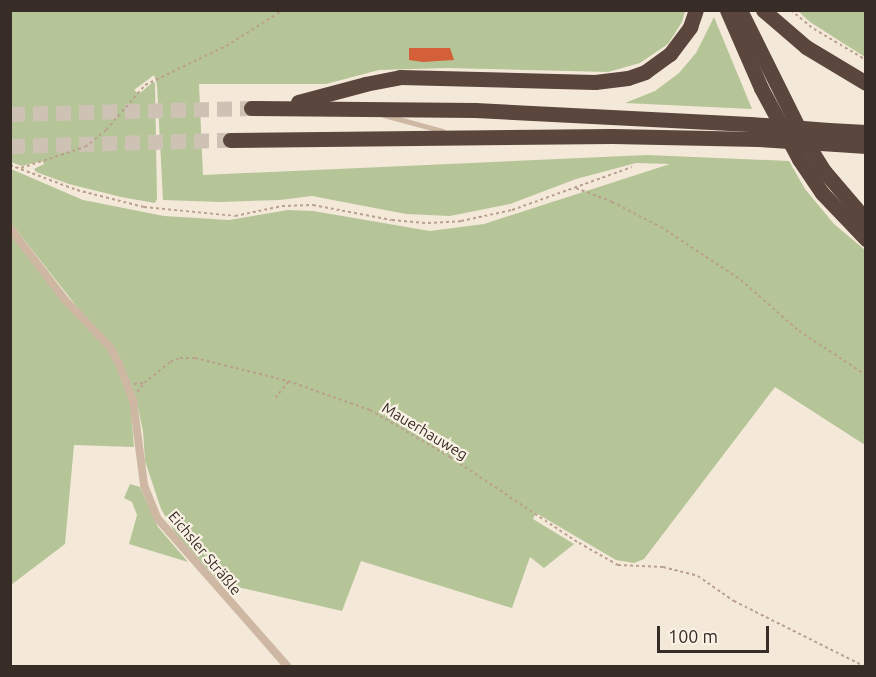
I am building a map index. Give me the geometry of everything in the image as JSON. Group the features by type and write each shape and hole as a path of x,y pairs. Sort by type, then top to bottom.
{"highway":[{"path":"275,108 364,84 400,77 595,82 628,78 645,72 670,54 690,27 696,10"},
{"path":"727,10 761,88 799,159 822,194 866,238"},
{"path":"740,10 757,50 804,139 824,171 866,219"},
{"path":"763,10 806,47 866,83"},
{"path":"251,108 563,113 866,132"},
{"path":"230,140 475,137 758,139 866,146"}],"street":[{"name":"Eichsler Sträßle","path":"10,228 65,300 110,347 128,382 137,424 144,485 158,519 287,666"}],"lane":[{"path":"346,108 475,137"}],"path":[{"path":"20,169 85,147 106,130 145,85 226,46 283,10"},
{"path":"791,10 814,29 866,60"},
{"path":"10,165 76,190 144,207 177,212 235,216 282,206 313,205 392,220 428,223 461,221 512,210 632,167"},
{"path":"575,188 612,202 661,226 741,280 800,331 866,375"},
{"name":"Mauerhauweg","path":"128,382 144,383 170,362 180,358 195,358 288,381 370,410 450,456 579,543 618,565 663,567 698,576 734,601 864,666"},
{"path":"275,398 288,381"}],"green space":[{"path":"11,11 685,11 682,22 668,44 640,63 608,72 447,68 379,70 326,84 199,84 203,175 647,155 789,161 805,189 834,224 865,250 865,445 775,387 644,559 634,563 616,560 536,513 533,519 574,544 544,568 530,557 512,608 361,561 342,611 220,583 176,534 161,509 145,461 143,431 136,399 121,363 11,223 11,169 83,200 164,216 229,220 288,210 313,211 430,231 484,224 670,164 636,163 576,179 510,204 450,216 406,214 312,196 280,200 220,202 163,200 157,85 154,75 134,90 139,94 153,82 155,83 157,199 155,203 121,197 69,184 36,172 34,169 44,164 42,161 22,166 11,162"},
{"path":"798,11 865,11 865,57 810,22"},
{"path":"714,17 752,109 625,103 655,91 679,73 696,53"},
{"path":"11,233 109,349 130,400 134,447 74,445 65,544 11,585"},
{"path":"130,484 140,487 158,527 188,562 129,544 137,515 132,502 124,498"}],"building":[{"path":"409,48 450,48 454,60 423,62 409,60"}],"tunnel":[{"path":"10,114 251,108"},
{"path":"10,146 230,140"}]}
